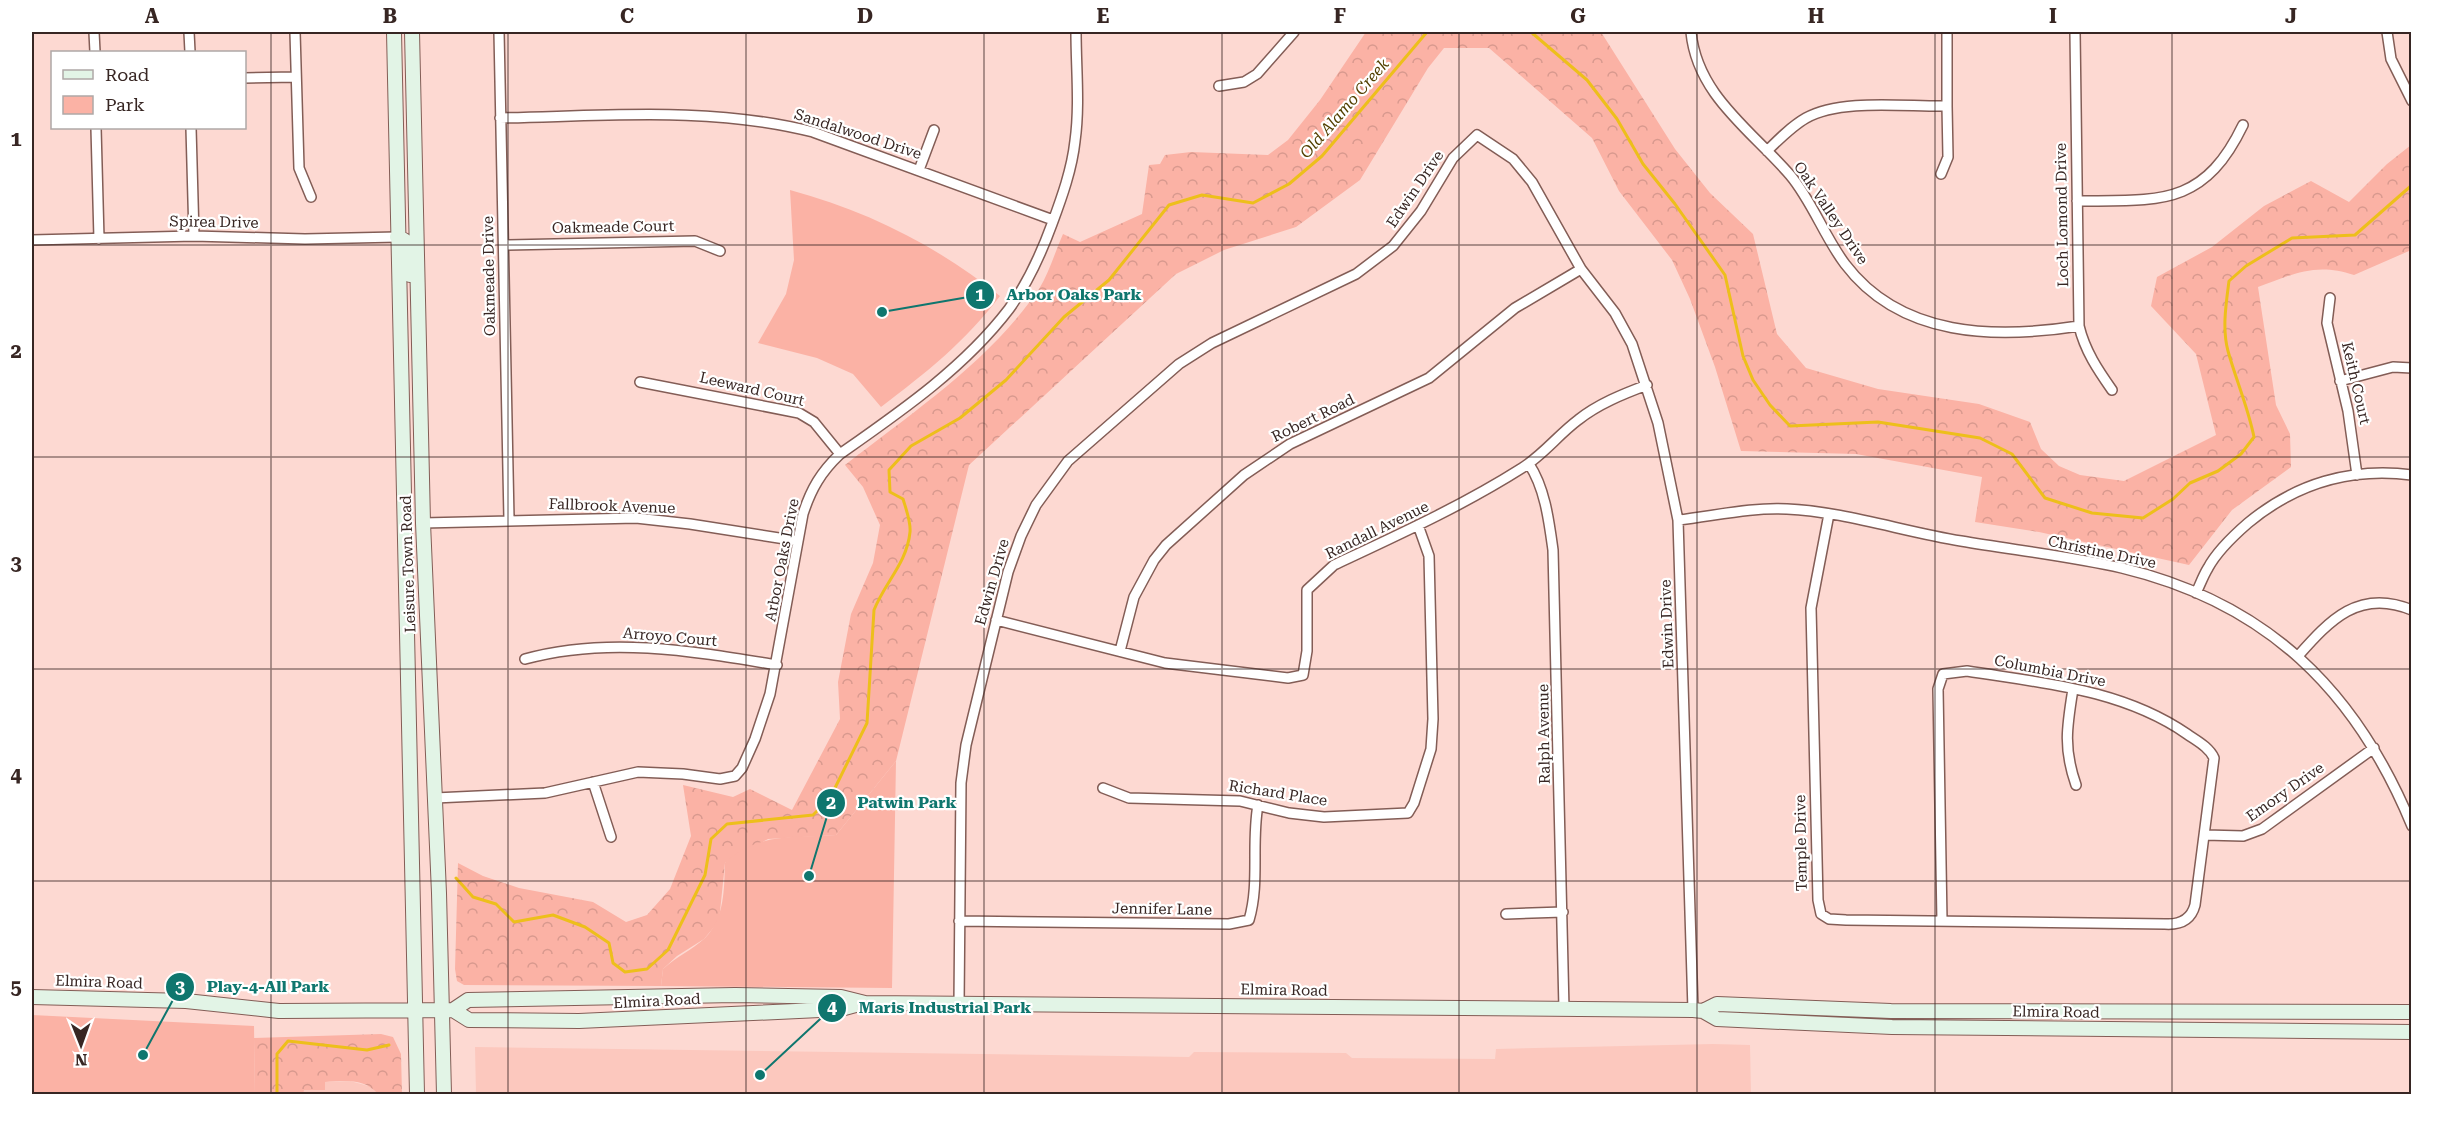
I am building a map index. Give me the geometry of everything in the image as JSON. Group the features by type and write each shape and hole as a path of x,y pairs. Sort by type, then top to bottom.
{"main road":[{"name":"Leisure Town Road","path":"394,32 417,1095"},
{"name":"Leisure Town Road","path":"412,32 423,523 447,1010 444,1095"},
{"path":"397,237 404,240 407,250 420,373"},
{"path":"404,474 416,515 423,523"},
{"name":"Elmira Road","path":"447,1010 468,1000 723,995 842,997 865,1003 1698,1011 1717,1018 1892,1027 2412,1032"},
{"name":"Elmira Road","path":"32,997 186,1001 279,1011 447,1010 469,1020 579,1021 841,1009 865,1003"},
{"name":"Elmira Road","path":"1698,1011 1717,1004 1891,1011 2412,1012"},
{"path":"2314,1032 2352,1023 2412,1023"}],"street":[{"path":"94,32 95,51"},
{"path":"189,32 190,51"},
{"path":"295,32 299,168 311,197"},
{"name":"Oakmeade Drive","path":"499,32 509,519"},
{"name":"Arbor Oaks Drive","path":"435,798 535,795 622,774 653,772 720,780 735,776 742,768 755,739 777,666 798,541 810,491 823,469 840,454 957,365 982,341 1010,308 1038,262 1062,197 1075,142 1076,32"},
{"path":"1219,86 1244,82 1257,74 1294,32"},
{"name":"Oak Valley Drive","path":"1691,32 1701,71 1715,97 1792,176 1854,274 1869,290 1903,313 1928,324 1981,332 2038,332 2079,326"},
{"path":"1941,174 1948,157 1947,32"},
{"name":"Loch Lomond Drive","path":"2075,32 2079,326 2087,350 2112,390"},
{"path":"2387,32 2391,59 2412,101"},
{"path":"246,78 295,77"},
{"path":"1767,151 1806,118 1825,111 1845,107 1947,106"},
{"name":"Sandalwood Drive","path":"501,118 704,114 742,117 813,132 1053,220"},
{"path":"2077,201 2160,199 2180,194 2202,182 2218,166 2232,148 2243,125"},
{"path":"96,129 99,239"},
{"path":"192,129 194,236"},
{"path":"919,170 934,130"},
{"name":"Edwin Drive","path":"959,1004 961,783 966,745 996,620 1021,536 1036,505 1068,461 1179,364 1212,343 1356,274 1393,246 1421,211 1453,159 1477,135 1512,159 1532,182 1581,269 1615,313 1632,344 1647,385 1678,520 1698,1011"},
{"name":"Spirea Drive","path":"32,240 194,236 305,239 397,237"},
{"name":"Oakmeade Court","path":"504,245 695,241 720,251"},
{"name":"Robert Road","path":"1120,651 1134,597 1154,560 1166,545 1244,475 1290,444 1430,378 1515,308 1581,269"},
{"name":"Keith Court","path":"2330,298 2327,323 2352,431 2357,475"},
{"path":"2340,381 2392,367 2412,368"},
{"name":"Leeward Court","path":"640,382 799,413 814,422 840,454"},
{"name":"Randall Avenue","path":"996,620 1165,663 1288,678 1303,675 1307,651 1307,590 1334,565 1457,507 1529,464 1579,419 1599,406 1647,385"},
{"name":"Ralph Avenue","path":"1529,464 1537,475 1549,520 1553,550 1564,1009"},
{"path":"2196,593 2208,567 2232,537 2263,511 2301,488 2327,480 2357,475 2412,475"},
{"name":"Christine Drive","path":"1678,520 1773,509 1829,514 1916,534 2120,568 2160,579 2196,593 2228,608 2275,637 2331,688 2374,747 2396,788 2412,826"},
{"name":"Temple Drive","path":"1829,514 1811,608 1818,900 1821,914 1829,919 2172,924 2185,921"},
{"name":"Fallbrook Avenue","path":"423,523 509,519 636,518 798,541"},
{"name":"Richard Place","path":"1103,788 1129,798 1211,799 1324,817 1402,816 1412,808 1431,749 1433,719 1429,556 1418,525"},
{"path":"2298,656 2323,628 2350,609 2377,603 2389,603 2412,610"},
{"name":"Arroyo Court","path":"525,659 545,654 604,647 638,647 669,649 777,666"},
{"name":"Columbia Drive","path":"1942,921 1938,689 1943,674 1966,671 2073,689 2138,707 2164,719 2208,749 2214,758 2215,767 2195,905 2185,921"},
{"path":"2073,689 2066,742 2067,759 2076,785"},
{"name":"Emory Drive","path":"2205,835 2243,836 2262,829 2374,747"},
{"path":"593,782 611,837"},
{"name":"Jennifer Lane","path":"959,921 1229,924 1249,920 1253,905 1254,822 1258,805"},
{"path":"1506,914 1563,912"}],"shaded area":[{"path":"1750,1045 1751,1094 476,1094 475,1047 1189,1057 1194,1052 1346,1053 1352,1058 1495,1059 1496,1049"},
{"path":"350,1081 372,1087 378,1094 303,1094 303,1090 324,1090 325,1082"}],"green space":[{"path":"1366,32 1601,32 1675,149 1710,193 1753,234 1777,334 1806,368 1878,389 1979,404 2030,422 2041,449 2059,466 2080,475 2124,481 2216,435 2196,354 2151,306 2157,277 2212,247 2264,206 2311,181 2349,202 2387,164 2411,145 2412,242 2409,251 2354,275 2328,270 2305,271 2258,287 2276,405 2290,434 2291,467 2232,510 2189,565 2039,532 1975,522 1982,477 1856,454 1741,451 1715,367 1690,299 1672,260 1619,191 1592,138 1489,48 1444,48 1428,68 1360,180 1296,227 1224,250 1176,274 969,465 896,761 836,835 768,839 725,863 719,921 704,939 677,956 663,969 661,986 464,985 457,981 455,969 458,863 483,876 519,888 593,902 626,922 647,915 670,889 691,836 683,785 733,797 750,789 792,810 840,719 838,682 851,614 873,563 880,525 863,487 845,465 924,405 974,363 997,340 1039,289 1063,234 1080,242 1142,214 1149,165 1160,164 1165,155 1191,152 1268,155 1288,140 1320,100"},
{"path":"790,190 847,208 901,232 952,261 1000,296 987,313 945,356 881,407 853,374 817,358 758,343 786,294 794,260"},
{"path":"896,761 892,988 661,986 663,969 695,946 712,930 722,903 725,863 737,853 763,841 777,838 836,835"},
{"path":"32,1015 254,1026 255,1094 32,1094"},
{"path":"381,1034 393,1037 401,1054 402,1094 378,1094 367,1085 347,1081 325,1082 325,1090 304,1090 303,1094 255,1094 254,1038"}],"waterway":[{"name":"Old Alamo Creek","path":"456,878 473,897 496,904 514,922 553,915 585,927 609,943 613,963 625,972 647,969 668,950 705,875 711,839 727,824 813,815 830,798 867,723 874,610 905,553 910,532 903,499 890,492 889,470 911,446 960,418 1006,380 1064,317 1109,280 1169,205 1202,195 1253,203 1289,184 1322,156 1427,32"},
{"name":"Old Alamo Creek","path":"1531,32 1587,80 1617,119 1643,164 1675,204 1725,275 1743,356 1753,380 1770,405 1790,426 1878,422 1980,438 2012,454 2045,498 2092,513 2143,518 2173,499 2190,483 2218,471 2241,454 2254,437 2226,343 2225,316 2229,281 2246,266 2292,238 2355,235 2412,185"},
{"name":"Old Alamo Creek","path":"277,1094 277,1054 288,1041 367,1050 389,1045"}],"place":[{"name":"Arbor Oaks Park","path":"882,312"},
{"name":"Patwin Park","path":"809,876"},
{"name":"Play-4-All Park","path":"143,1055"},
{"name":"Maris Industrial Park","path":"760,1075"}]}
